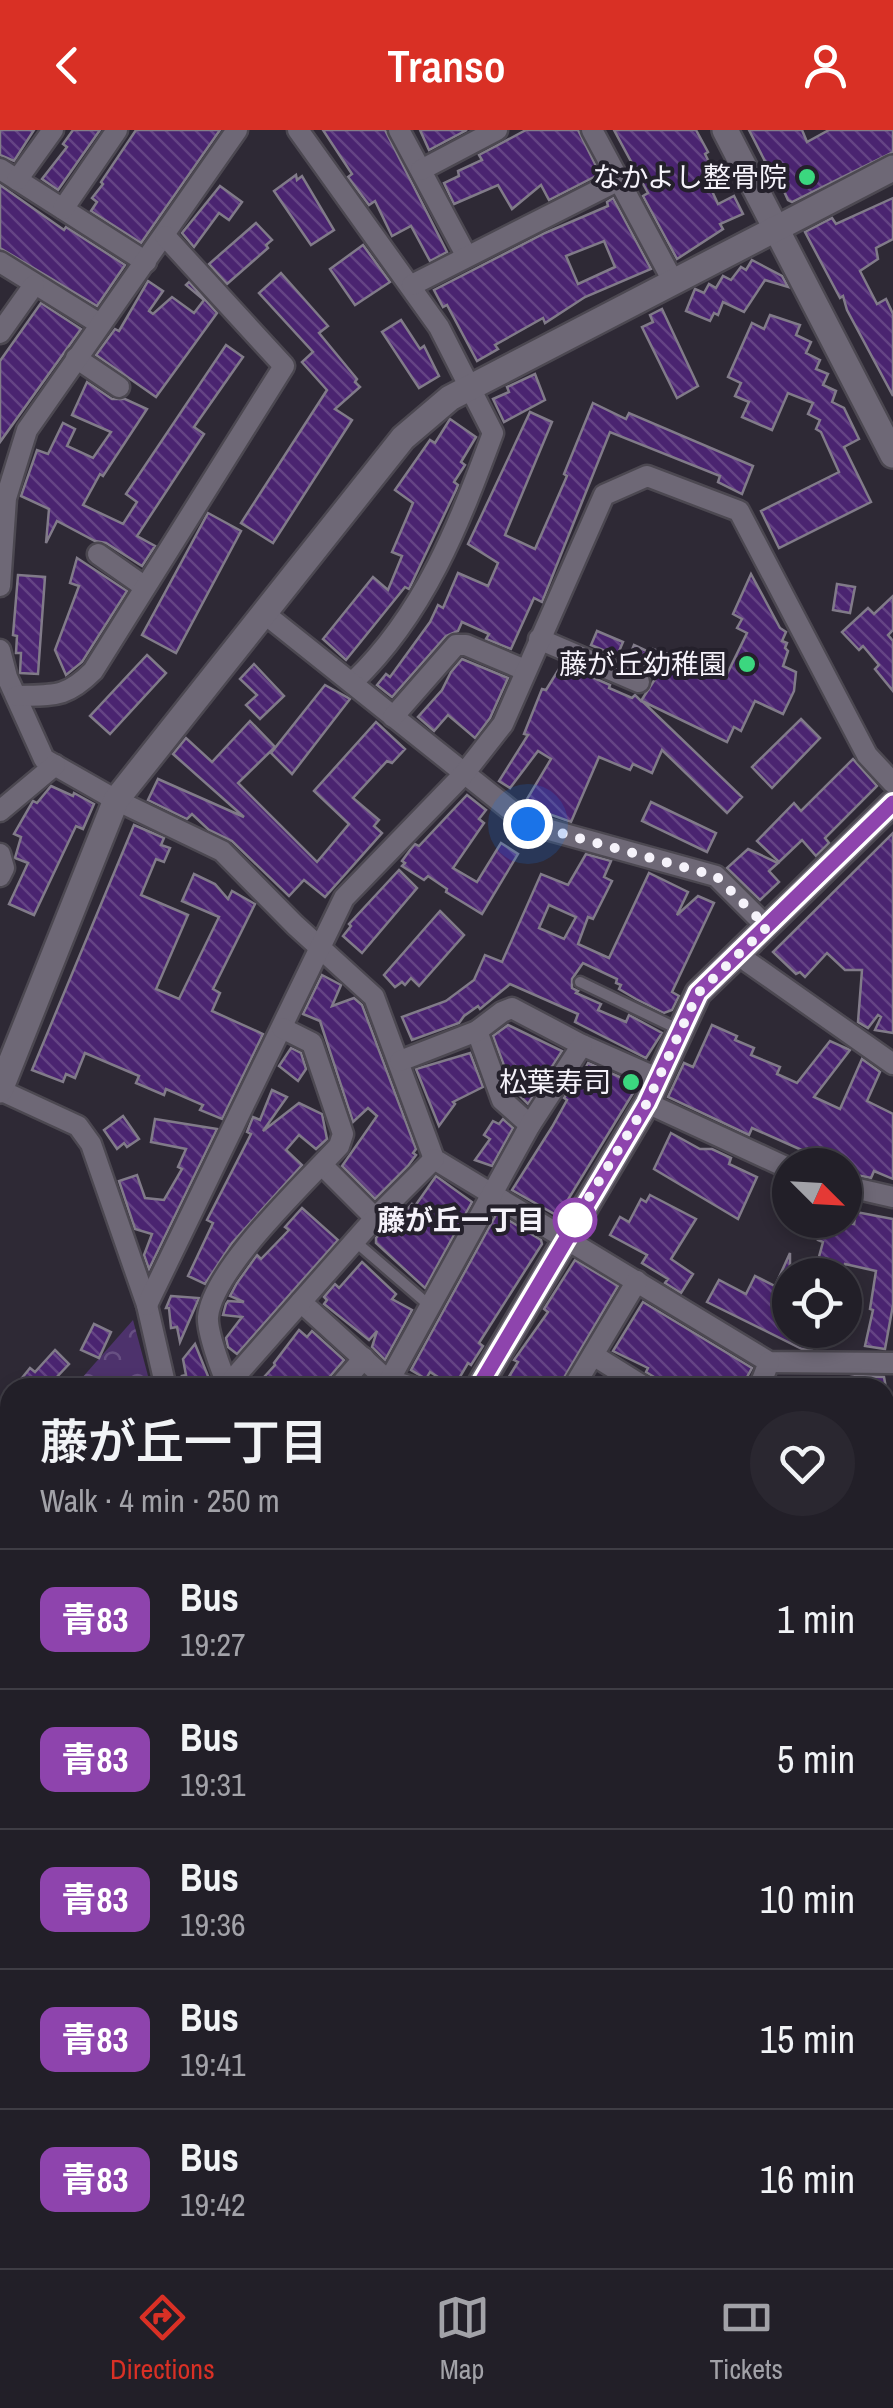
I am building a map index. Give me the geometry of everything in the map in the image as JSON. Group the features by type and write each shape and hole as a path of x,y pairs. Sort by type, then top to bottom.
{"street":[{"path":"53,130 8,175 146,262"},
{"path":"63,209 117,130"},
{"path":"0,586 3,498 27,430 237,130"},
{"path":"298,130 439,326 493,433 440,564 410,615 354,682"},
{"path":"399,130 466,256"},
{"path":"420,170 497,130"},
{"path":"592,130 674,283"},
{"path":"725,130 893,455"},
{"path":"164,1378 147,1305 91,1144 78,1126 0,1090 8,1052 116,800 404,438 450,398 893,168"},
{"path":"412,285 619,180"},
{"path":"17,696 60,695 75,688 93,670 284,366 165,236"},
{"path":"0,262 100,324"},
{"path":"0,333 34,285"},
{"path":"76,358 119,387"},
{"path":"147,1305 344,898 464,776 502,724 604,495 647,476 738,512 867,754 893,783"},
{"path":"98,554 145,586"},
{"path":"265,614 528,824 716,876 767,927"},
{"path":"540,639 639,682"},
{"path":"393,717 456,645 466,645 525,670"},
{"path":"0,650 7,676 44,759 116,800 222,851 374,998 434,1159 769,1362 893,1363"},
{"path":"0,811 55,765"},
{"path":"484,1378 647,1103 698,993 893,803"},
{"path":"0,854 4,868 0,876"},
{"path":"741,952 748,962 893,1064"},
{"path":"400,1061 478,1030 512,1008 658,1079"},
{"path":"224,1378 208,1317 228,1268 339,1146 344,1134 312,1044 282,1028"},
{"path":"478,1030 502,1100 530,1126"},
{"path":"389,1378 530,1126 582,1045"},
{"path":"647,1103 772,1161"},
{"path":"233,1378 434,1159"},
{"path":"322,1165 376,1218"},
{"path":"862,1190 893,1198"},
{"path":"579,1378 637,1281"},
{"path":"302,1302 381,1378"},
{"path":"594,1355 630,1378"},
{"path":"347,1378 364,1358"},
{"path":"763,1378 769,1362"}],"lane":[{"path":"580,982 681,1030"},
{"path":"356,1242 430,1306"}],"green space":[{"path":"133,1320 149,1378 82,1378"}],"building":[{"path":"0,130 34,130 14,161 0,155"},
{"path":"73,130 100,130 58,190 42,179 67,147 63,144"},
{"path":"136,130 220,130 141,243 91,211 97,202 92,198"},
{"path":"323,130 385,130 447,252 430,261 411,226 392,236 375,201 369,205 348,177 352,174"},
{"path":"420,130 467,130 429,150"},
{"path":"526,130 578,130 600,174 549,200 541,185 512,209 498,185 454,204 444,183 459,176 458,171 482,160 479,155"},
{"path":"614,130 696,130 714,172 705,176 718,204 734,196 743,214 720,224 723,229 677,259"},
{"path":"749,130 802,130 807,142 829,130 893,130 893,152 792,202 775,171 771,173"},
{"path":"296,175 297,180 302,176 334,230 311,245 274,191"},
{"path":"0,185 64,230 66,227 125,265 97,306 0,248"},
{"path":"220,186 242,202 229,220 219,213 194,247 182,233"},
{"path":"613,198 651,269 585,297 545,323 543,318 495,345 498,349 477,361 447,305 443,307 434,290 545,233 608,206","holes":["604,241 615,267 578,284 566,256"]},
{"path":"893,198 893,239 876,248 878,259 860,271 877,304 886,299 893,314 893,396 843,296 840,298 805,232 832,218 836,224"},
{"path":"256,223 272,240 227,284 209,264"},
{"path":"363,245 390,282 355,305 330,269"},
{"path":"752,260 782,276 788,287 765,280 744,312 723,302 718,315 714,313 710,321 686,311 695,289 704,293 709,284 716,288 723,276 731,280 741,267 746,270"},
{"path":"281,273 328,326 319,333 360,387 335,409 352,420 273,543 241,523 327,390 302,362 313,352 259,293"},
{"path":"148,281 163,291 149,311 153,314 172,297 194,313 204,300 186,285 189,282 217,313 156,397 96,355 115,329 119,331"},
{"path":"41,303 81,329 0,442 0,361"},
{"path":"662,309 698,386 677,398 642,327 653,322 650,315"},
{"path":"770,315 800,325 796,335 811,342 806,353 820,360 816,369 828,374 823,385 836,391 832,402 844,408 859,439 844,447 871,502 779,548 761,511 839,472 816,429 820,420 808,414 813,403 788,393 772,430 742,417 749,402 735,396 741,383 728,377 752,323 764,329"},
{"path":"401,320 420,349 424,346 439,376 419,388 382,332"},
{"path":"226,345 243,357 194,427 204,434 137,536 155,546 142,566 106,543 57,521 46,543 49,509 21,496 37,450 48,454 63,423 75,429 67,446 93,458 111,432 72,415 87,382 112,399 125,399 147,409 103,476 100,474 83,505 123,524 137,502 126,494"},
{"path":"535,374 545,400 504,422 493,399 509,392 507,387"},
{"path":"593,403 626,419 629,413 753,466 742,494 718,482 720,476 610,432 542,602 534,598 511,649 486,639 489,634 462,622 458,631 446,636 392,697 377,685 386,674 390,677 438,605 443,608 458,573 488,586 498,563 468,544 530,412 552,422 505,535 535,549"},
{"path":"450,419 476,437 461,462 465,465 454,482 458,485 456,490 409,589 405,587 346,660 323,639 373,577 388,590 402,556 392,552 413,503 395,490"},
{"path":"208,513 241,531 176,653 142,635"},
{"path":"77,558 127,591 82,662 66,675 55,650 79,586 70,583"},
{"path":"751,574 780,628 786,632 782,641 787,643 788,651 783,666 796,672 794,691 783,714 755,701 741,731 734,727 727,742 642,701 742,797 727,813 662,750 652,773 633,764 630,770 599,757 571,822 538,810 527,799 551,759 538,751 510,788 499,781 528,735 524,734 542,689 546,690 562,664 641,701 659,673 629,657 634,645 651,653 653,649 677,657 715,676 718,670 727,674 747,633 737,628 742,619 733,614"},
{"path":"18,575 45,577 38,674 20,673 21,653 16,653 17,636 13,635"},
{"path":"837,584 855,587 850,613 833,610"},
{"path":"893,596 893,630 888,635 893,641 893,691 863,646 859,650 842,632 868,608 874,614"},
{"path":"597,631 623,642 617,656 591,645"},
{"path":"147,655 166,673 110,734 90,716"},
{"path":"462,659 508,678 490,718 475,738 448,715 434,731 418,717"},
{"path":"254,664 284,696 260,719 246,705 257,695 240,679"},
{"path":"325,685 350,699 292,774 271,753"},
{"path":"801,719 820,738 772,788 752,767"},
{"path":"250,721 275,747 238,783 317,862 349,824 314,791 376,722 405,749 392,763 387,761 353,798 379,820 374,826 382,833 325,897 304,880 289,896 232,841 209,830 192,814 187,819 148,800 158,779 244,817 173,754 186,738 212,762"},
{"path":"853,759 877,786 825,838 829,843 816,856 802,840 779,862 757,841 794,803 801,811"},
{"path":"51,786 94,804 83,829 76,826 34,915 9,904 28,863 15,858 21,837 14,834 33,801 37,803"},
{"path":"467,795 486,810 479,819 484,823 453,868 477,882 501,843 518,854 482,914 428,876 424,880 402,866 415,844 419,846"},
{"path":"651,802 716,833 707,852 642,821"},
{"path":"134,825 164,838 161,845 170,848 164,862 156,859 141,895 188,915 156,989 179,999 219,917 182,901 194,874 215,884 228,899 232,891 255,904 213,989 220,993 212,1011 263,1034 222,1119 200,1110 203,1105 166,1089 164,1095 136,1083 139,1076 85,1053 75,1078 66,1074 63,1082 32,1070"},
{"path":"893,833 893,1033 875,1030 881,1017 878,1015 868,1028 858,1022 862,970 845,970 827,953 805,977 800,972 796,974 773,952"},
{"path":"748,849 778,863 769,871 779,882 760,900 727,868"},
{"path":"586,854 611,861 604,877 612,881 593,919 588,917 578,944 609,958 649,873 688,892 677,915 698,896 714,903 672,992 679,996 672,1010 664,1013 636,999 619,989 617,979 583,963 572,979 576,993 601,1004 598,1010 626,1022 629,1015 662,1033 646,1058 575,1022 578,1014 510,984 459,1023 412,1040 402,1017 446,1001 474,980 485,955 502,962 541,874 568,885","holes":["549,905 576,917 564,939 539,928"]},
{"path":"399,870 417,888 362,953 343,936 349,924"},
{"path":"440,911 464,935 419,986 411,978 405,985 402,982 395,987 384,975"},
{"path":"322,975 341,985 332,1006 354,998 362,1005 416,1149 408,1166 375,1199 342,1166 377,1116 368,1108 353,1122 320,1021 303,1014"},
{"path":"508,1025 562,1051 528,1104 513,1089 521,1075 509,1079 493,1036"},
{"path":"712,1025 737,1036 735,1040 754,1048 751,1055 780,1067 777,1074 797,1083 830,1041 850,1050 814,1097 840,1109 862,1059 880,1072 867,1101 893,1114 893,1179 874,1171 871,1178 862,1176 862,1148 797,1148 752,1128 749,1135 668,1097 684,1063 693,1067"},
{"path":"291,1048 301,1053 306,1069 298,1081 279,1066"},
{"path":"470,1053 483,1087 453,1102 439,1126 416,1069"},
{"path":"588,1063 638,1085 558,1216 512,1190"},
{"path":"272,1090 287,1097 263,1131 299,1103 322,1114 327,1139 316,1149 299,1135 286,1150 302,1165 232,1243 205,1284 188,1276 213,1223 207,1220 251,1134 247,1132 253,1117 260,1120"},
{"path":"123,1116 139,1139 117,1149 104,1130"},
{"path":"155,1119 217,1129 149,1269 144,1255 152,1234 135,1229 119,1181 137,1175 145,1198 164,1200 182,1169 178,1167 186,1149 151,1142"},
{"path":"503,1119 513,1128 492,1166 475,1160 490,1139 484,1135 493,1121 499,1124"},
{"path":"671,1133 700,1149 712,1149 731,1158 729,1164 757,1177 738,1219 654,1169"},
{"path":"436,1176 472,1202 425,1288 376,1243 376,1238 412,1204 415,1206"},
{"path":"650,1195 696,1219 671,1259 693,1274 681,1293 665,1283 668,1279 642,1263 647,1255 610,1235 620,1217 629,1222 641,1199 646,1202"},
{"path":"302,1208 338,1240 237,1354 228,1347 226,1338 242,1317 223,1315 226,1304 244,1302 230,1296 237,1283 257,1255 261,1259 289,1230 285,1227"},
{"path":"497,1213 541,1240 479,1343 483,1346 459,1378 440,1378 430,1372 424,1378 411,1370"},
{"path":"862,1213 893,1219 893,1305 885,1349 865,1346 876,1271 862,1268 862,1258 819,1258 823,1242 818,1240 862,1238"},
{"path":"575,1260 618,1286 564,1378 508,1378 518,1362 514,1360 548,1312 544,1309"},
{"path":"362,1262 396,1294 392,1299 412,1310 385,1360 372,1347 377,1331 369,1340 324,1304 324,1297 335,1284 339,1288"},
{"path":"755,1276 772,1284 772,1334 707,1302 719,1280 746,1294"},
{"path":"171,1296 199,1298 180,1342 166,1308"},
{"path":"643,1302 752,1368 746,1378 656,1378 646,1372 648,1368 613,1351"},
{"path":"94,1324 111,1332 99,1358 81,1350"},
{"path":"299,1330 307,1337 312,1331 344,1360 329,1378 263,1378"},
{"path":"195,1344 209,1378 183,1378 186,1375 183,1359"},
{"path":"55,1350 69,1364 56,1378 22,1378 30,1368 35,1372"}],"bus line":[{"name":"青83","path":"482,1378 647,1103 698,993 893,803"}],"place":[{"name":"なかよし整骨院","path":"807,177"},
{"name":"藤が丘幼稚園","path":"747,664"},
{"name":"松葉寿司","path":"631,1082"},
{"name":"藤が丘一丁目","path":"575,1220"}],"route":[{"path":"528,824 716,876 767,927 698,993 647,1103 575,1220"}]}
